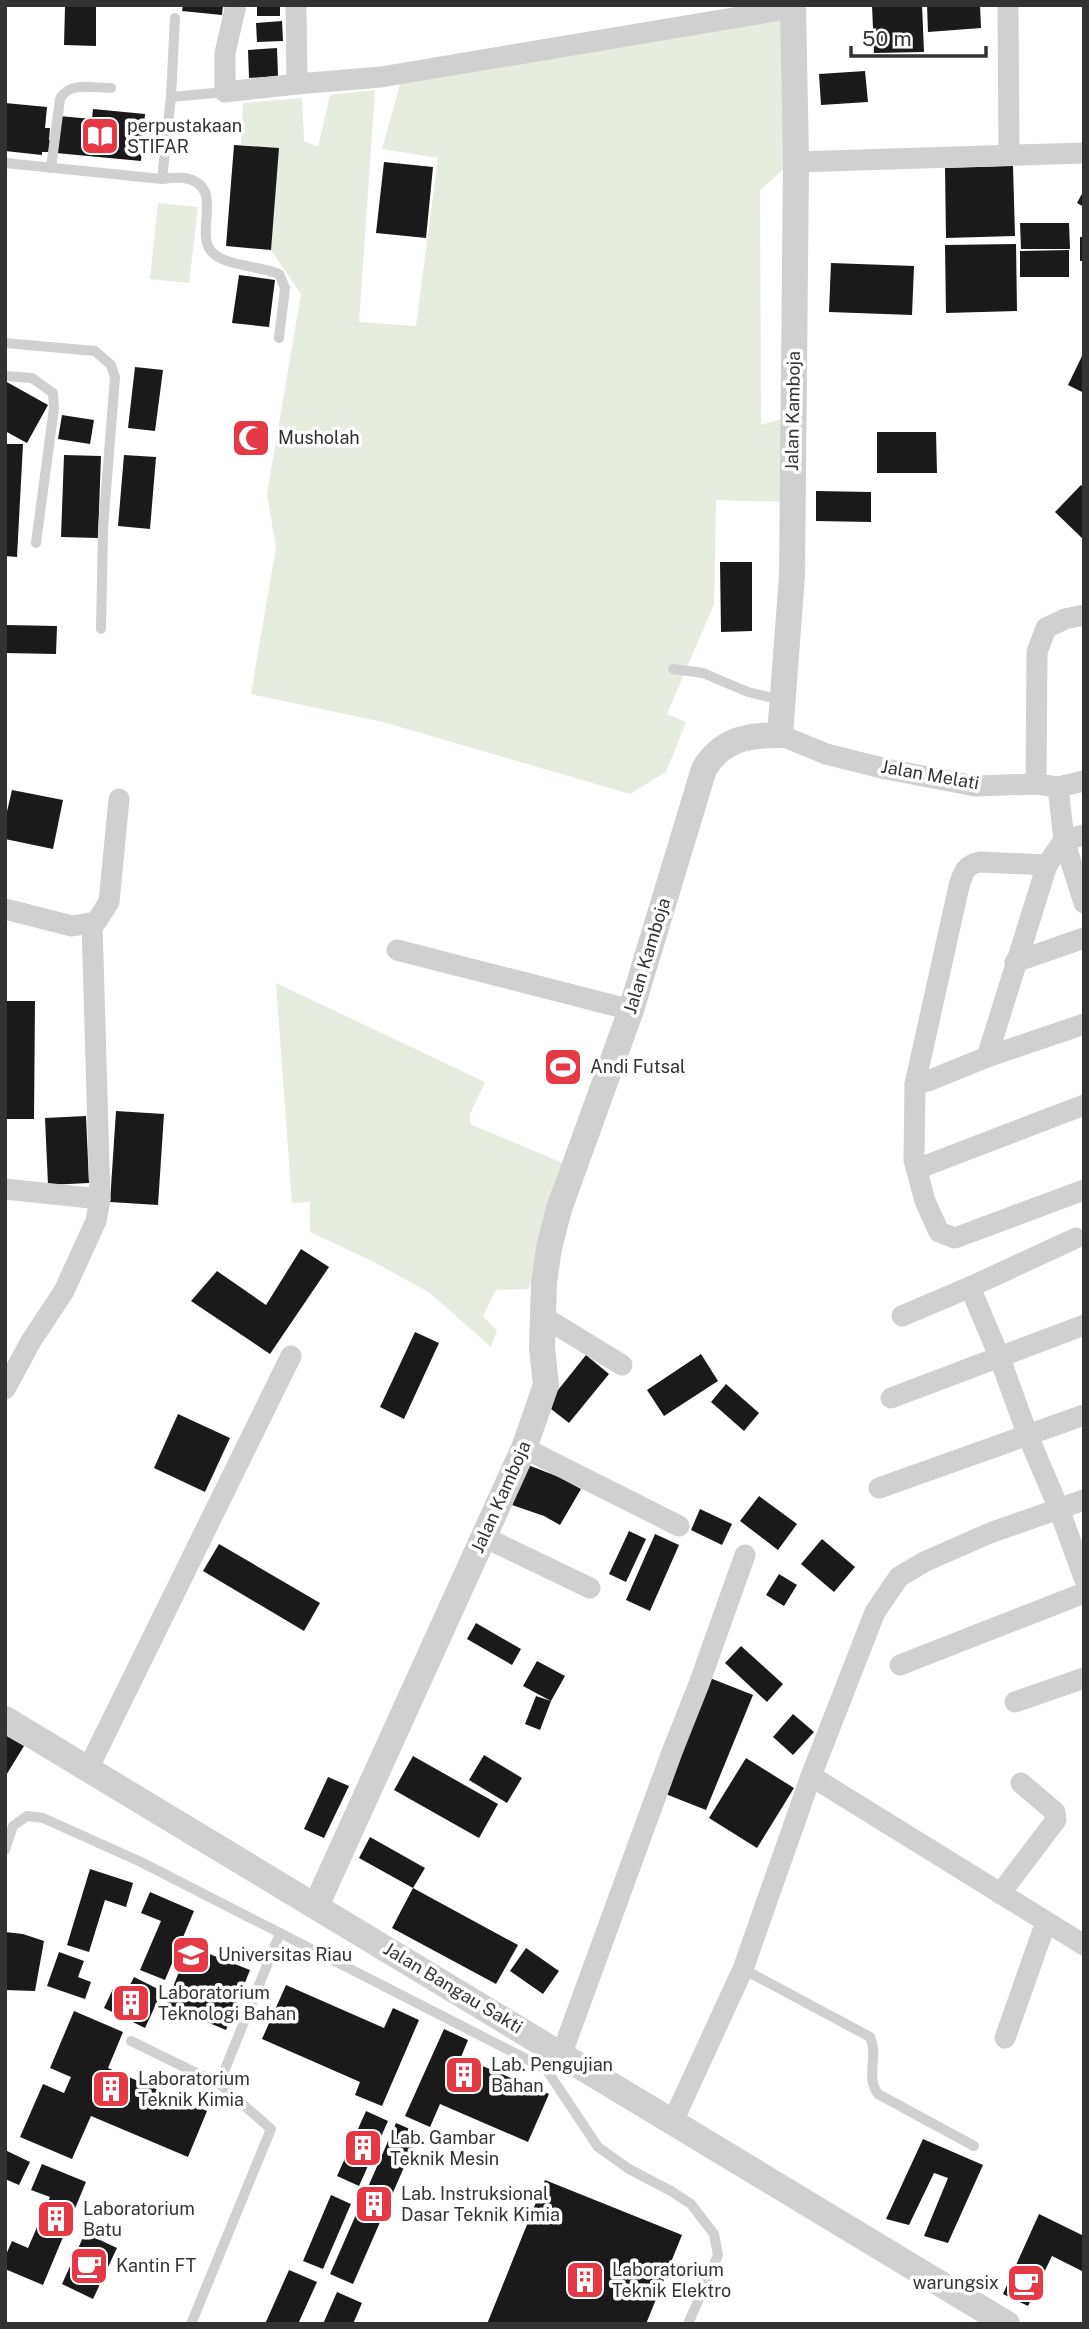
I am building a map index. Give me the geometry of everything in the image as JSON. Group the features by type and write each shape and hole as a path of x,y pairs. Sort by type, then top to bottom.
{"street":[{"path":"236,5 225,53 225,92 382,77 793,7"},
{"path":"296,5 297,84"},
{"path":"1008,5 1009,155"},
{"name":"Jalan Kamboja","path":"316,1906 524,1448 545,1385 542,1316 549,1248 559,1209 631,1010 704,769 712,755 723,746 755,735 780,735 792,576 796,162 793,7"},
{"path":"796,162 1084,153"},
{"path":"1037,784 1037,652 1046,628 1065,619 1084,615"},
{"name":"Jalan Melati","path":"780,735 826,754 975,786 1037,784 1058,787 1084,780"},
{"path":"1058,787 1074,838 1084,903"},
{"path":"5,909 72,926 92,923 102,915 109,902 119,799"},
{"path":"987,1057 1047,865 1074,838"},
{"path":"1047,865 980,862 970,864 964,871 915,1084 914,1160 925,1201 939,1232 955,1238 1084,1191"},
{"path":"5,1390 31,1341 64,1291 96,1221 100,1199 92,923"},
{"path":"1015,962 1084,938"},
{"path":"397,950 631,1010"},
{"path":"915,1084 1084,1024"},
{"path":"917,1169 1084,1105"},
{"path":"5,1189 100,1199"},
{"path":"902,1316 1076,1238"},
{"path":"970,1287 1084,1578"},
{"path":"542,1316 622,1365"},
{"path":"891,1398 1084,1325"},
{"path":"88,1769 291,1356"},
{"path":"879,1488 1084,1415"},
{"path":"524,1448 680,1526"},
{"path":"673,2121 743,1969 810,1776 876,1612 898,1577 924,1562 990,1533 1084,1500"},
{"path":"484,1537 590,1588"},
{"path":"562,2053 745,1555"},
{"path":"900,1665 1084,1593"},
{"path":"1015,1702 1084,1678"},
{"name":"Jalan Bangau Sakti","path":"5,1719 1007,2324"},
{"path":"810,1776 1084,1945"},
{"path":"1000,1894 1056,1820 1055,1812 1021,1783"},
{"path":"1005,2038 1046,1922"}],"lane":[{"path":"162,178 171,97 175,18"},
{"path":"51,168 63,93 75,87 111,88"},
{"path":"171,97 225,92"},
{"path":"5,163 185,178 204,190 209,206 205,242 215,255 279,274 285,288 279,338"},
{"path":"5,342 95,351 111,365 115,377 103,529 101,629"},
{"path":"5,376 32,378 53,393 54,408 36,543"},
{"path":"673,669 703,673 748,692 782,700"},
{"path":"5,1850 13,1826 26,1816 43,1818 141,1861 546,2069 598,2147 629,2169 691,2204 714,2234 718,2255 688,2324"},
{"path":"221,2085 221,2079 280,1933"},
{"path":"743,1969 870,2037 875,2052 872,2083 878,2094 974,2146"},
{"path":"131,2041 221,2085 271,2129 191,2324"}],"shaded area":[{"path":"784,19 785,168 760,190 761,425 788,417 785,502 716,500 714,604 667,714 686,722 666,772 630,794 383,722 251,694 276,547 267,494 301,294 271,250 278,148 241,145 243,103 302,98 304,141 318,147 330,95 375,90 359,322 416,326 438,158 382,149 400,84"},
{"path":"158,203 198,207 189,283 150,279"},
{"path":"276,983 485,1082 470,1114 470,1124 565,1164 529,1289 496,1290 483,1316 497,1330 491,1347 430,1293 376,1263 310,1232 310,1202 292,1203"}],"building":[{"path":"183,5 223,5 222,15 182,11"},
{"path":"257,5 280,5 280,16 257,16"},
{"path":"872,5 922,5 924,52 874,53"},
{"path":"927,5 980,5 981,28 928,32"},
{"path":"65,7 96,7 96,46 64,45"},
{"path":"282,21 283,41 257,42 256,23"},
{"path":"277,48 278,76 249,78 248,50"},
{"path":"865,71 868,102 821,105 819,74"},
{"path":"5,103 47,107 45,128 50,128 49,140 54,141 52,152 42,152 42,155 5,151"},
{"name":"perpustakaan STIFAR","path":"93,109 145,114 141,161 56,153 59,116 92,119"},
{"path":"234,145 279,148 271,250 226,246"},
{"path":"384,162 433,167 426,238 376,233"},
{"path":"1013,166 1015,236 946,238 945,168"},
{"path":"1084,190 1084,207 1077,203"},
{"path":"1020,223 1069,223 1070,249 1021,249"},
{"path":"1080,237 1084,237 1084,261 1080,261"},
{"path":"1016,244 1017,311 946,313 945,245"},
{"path":"1069,250 1069,277 1020,277 1020,251"},
{"path":"831,263 914,266 912,315 829,312"},
{"path":"239,275 275,280 269,327 232,323"},
{"path":"1084,352 1084,393 1068,385"},
{"path":"135,367 163,370 155,431 128,428"},
{"path":"5,381 48,405 27,443 5,431"},
{"path":"62,415 94,420 90,444 58,439"},
{"path":"877,432 936,432 937,473 877,473"},
{"path":"5,444 23,444 17,557 5,556"},
{"path":"64,455 101,456 98,538 61,537"},
{"path":"124,455 156,457 150,529 118,526"},
{"path":"1081,485 1084,488 1084,540 1055,512"},
{"path":"816,491 871,492 871,522 816,521"},
{"path":"720,562 752,562 752,631 721,632"},
{"path":"5,625 57,626 56,654 5,653"},
{"path":"12,790 63,800 53,849 5,839 5,820"},
{"path":"5,1001 35,1001 34,1119 5,1119"},
{"path":"116,1111 164,1114 158,1205 110,1202"},
{"path":"86,1116 89,1183 48,1185 45,1118"},
{"path":"301,1249 329,1267 270,1354 191,1301 217,1271 266,1305"},
{"path":"415,1332 439,1343 404,1419 380,1407"},
{"path":"701,1354 718,1381 664,1416 647,1390"},
{"path":"586,1355 609,1374 569,1423 546,1405"},
{"path":"726,1384 759,1413 744,1431 711,1402"},
{"path":"178,1414 230,1438 205,1492 154,1468"},
{"path":"528,1465 581,1489 560,1525 544,1516 512,1505"},
{"path":"759,1496 797,1524 778,1550 740,1521"},
{"path":"700,1509 732,1524 722,1545 691,1530"},
{"path":"629,1531 646,1539 626,1582 609,1574"},
{"path":"655,1534 679,1545 650,1611 626,1600"},
{"path":"822,1539 855,1567 834,1592 801,1564"},
{"path":"219,1544 320,1603 304,1631 203,1571"},
{"path":"779,1574 797,1585 784,1606 766,1595"},
{"path":"476,1623 521,1649 512,1665 467,1639"},
{"path":"741,1646 783,1684 767,1702 725,1663"},
{"path":"537,1661 565,1676 551,1701 523,1686"},
{"path":"710,1678 753,1695 706,1810 663,1793"},
{"path":"536,1696 551,1701 540,1730 525,1724"},
{"path":"793,1714 814,1732 793,1755 773,1737"},
{"path":"5,1735 24,1746 5,1777"},
{"path":"484,1755 522,1778 507,1803 469,1780"},
{"path":"413,1756 498,1804 479,1838 394,1790"},
{"path":"746,1758 794,1788 757,1848 709,1818"},
{"path":"328,1777 349,1786 324,1838 304,1829"},
{"path":"370,1837 425,1868 413,1888 359,1858"},
{"path":"90,1869 133,1883 126,1907 105,1900 89,1952 67,1945"},
{"path":"413,1888 518,1945 496,1984 392,1928"},
{"path":"150,1892 194,1911 165,1980 140,1970 161,1921 141,1913"},
{"path":"5,1932 44,1941 35,1991 5,1990"},
{"path":"189,1946 250,1970 226,2030 166,2005"},
{"path":"526,1948 559,1971 543,1994 510,1971"},
{"path":"59,1952 84,1961 78,1977 91,1982 85,1999 47,1986"},
{"name":"Laboratorium Teknologi Bahan","path":"134,1977 162,1991 145,2028 104,2008 113,1989 125,1995"},
{"path":"286,1985 384,2028 393,2008 419,2020 382,2106 355,2095 360,2082 262,2039"},
{"name":"Laboratorium Teknik Kimia","path":"74,2011 123,2032 108,2068 207,2111 188,2157 91,2116 72,2159 20,2137 43,2084 64,2093 71,2077 50,2068"},
{"name":"Lab. Pengujian Bahan","path":"444,2029 468,2040 461,2057 549,2094 528,2142 440,2104 430,2127 405,2116"},
{"name":"Lab. Gambar Teknik Mesin","path":"366,2111 388,2121 359,2186 337,2176"},
{"name":"Lab. Instruksional Dasar Teknik Kimia","path":"396,2123 419,2133 353,2284 330,2274"},
{"path":"923,2139 983,2165 948,2243 924,2236 948,2178 934,2173 909,2225 886,2219"},
{"path":"5,2150 30,2162 19,2185 5,2179"},
{"name":"Laboratorium Batu","path":"42,2164 86,2182 43,2285 5,2269 5,2257 12,2241 28,2248 50,2197 31,2190"},
{"name":"Laboratorium Teknik Elektro","path":"545,2180 682,2235 646,2324 487,2324"},
{"path":"331,2195 351,2204 323,2269 303,2261"},
{"path":"1039,2214 1084,2236 1084,2272 1052,2256 1028,2306 1003,2294"},
{"name":"Kantin FT","path":"85,2233 117,2248 93,2299 62,2284"},
{"path":"289,2270 317,2282 298,2324 265,2324"},
{"path":"337,2292 362,2303 353,2324 323,2324"}],"place":[{"name":"perpustakaan STIFAR","path":"100,136"},
{"name":"Musholah","path":"251,438"},
{"name":"Andi Futsal","path":"563,1067"},
{"name":"Universitas Riau","path":"191,1955"},
{"name":"Laboratorium Teknologi Bahan","path":"131,2003"},
{"name":"Lab. Pengujian Bahan","path":"464,2075"},
{"name":"Laboratorium Teknik Kimia","path":"111,2089"},
{"name":"Lab. Gambar Teknik Mesin","path":"363,2148"},
{"name":"Lab. Instruksional Dasar Teknik Kimia","path":"374,2204"},
{"name":"Laboratorium Batu","path":"56,2219"},
{"name":"Kantin FT","path":"89,2266"},
{"name":"Laboratorium Teknik Elektro","path":"585,2280"},
{"name":"warungsix","path":"1026,2283"}]}
